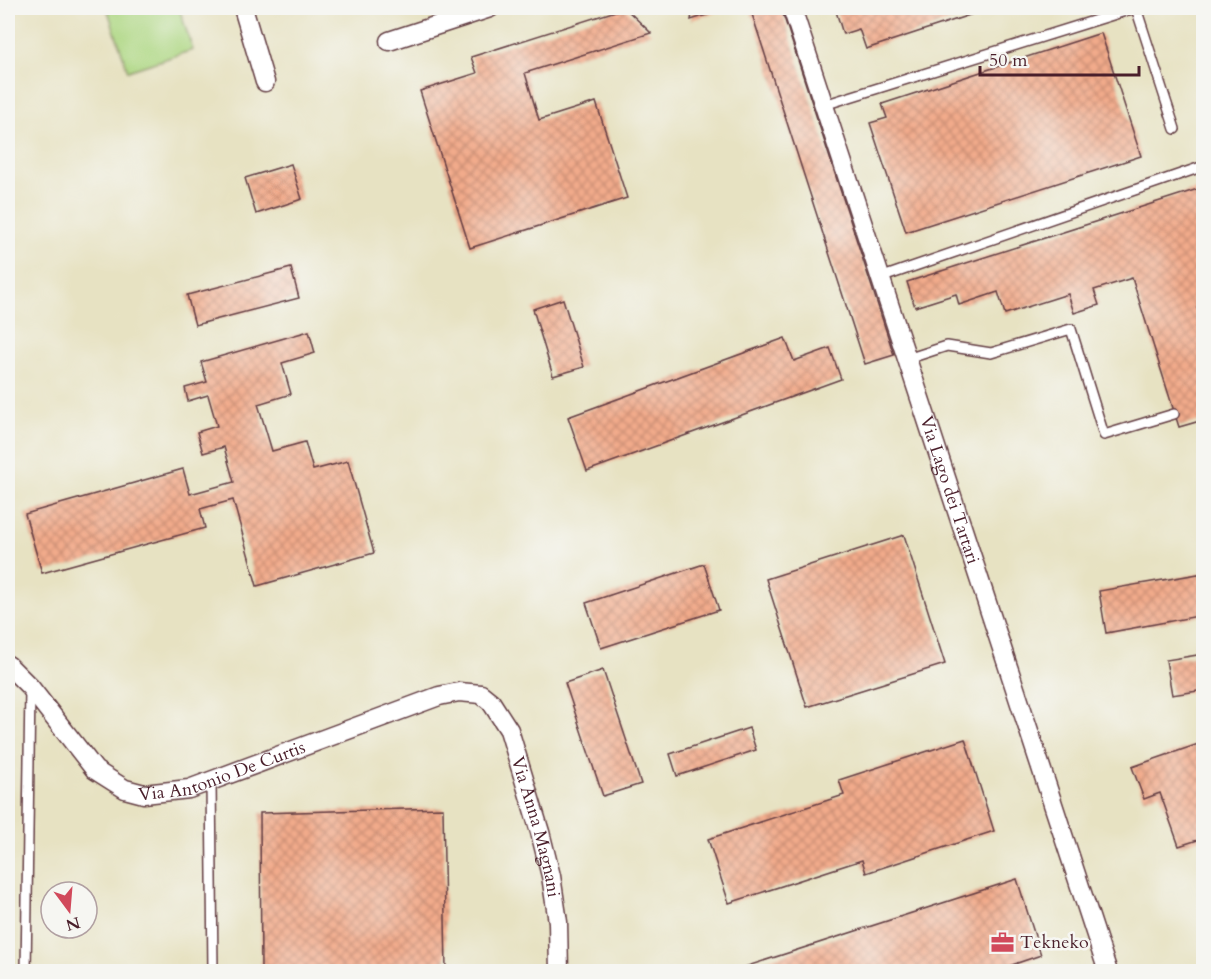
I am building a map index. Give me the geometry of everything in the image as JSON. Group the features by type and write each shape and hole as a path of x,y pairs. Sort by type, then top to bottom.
{"street":[{"path":"243,8 265,82"},
{"path":"390,41 490,8"},
{"name":"Via Lago dei Tartari","path":"792,8 1108,972"},
{"name":"Via Antonio De Curtis","path":"8,665 30,687 95,770 125,789 144,794 189,789 439,696 459,692 481,694"},
{"name":"Via Anna Magnani","path":"481,694 491,702 509,730 540,832 551,876 558,922 559,972"}],"lane":[{"path":"824,105 1136,8 1175,129"},
{"path":"880,278 1203,166"},
{"path":"907,359 947,346 991,353 1071,329 1104,435 1174,414"},
{"path":"26,972 30,687"},
{"path":"211,781 213,972"}],"green space":[{"path":"107,8 179,8 193,50 128,71"}],"building":[{"path":"625,8 651,33 525,73 539,120 596,102 627,198 470,248 420,91 477,73 471,57"},
{"path":"693,8 729,8 691,20"},
{"path":"750,8 781,8 894,355 865,364"},
{"path":"835,8 991,8 866,49 859,29 843,34"},
{"path":"1101,33 1141,156 906,232 870,123 887,118 882,104"},
{"path":"291,164 302,199 256,214 245,178"},
{"path":"1204,187 1204,306 1197,308 1204,327 1204,430 1200,421 1179,427 1132,278 1094,290 1099,305 1074,313 1068,294 1005,314 998,292 959,305 956,294 915,307 907,282"},
{"path":"291,268 299,298 195,325 187,295"},
{"path":"563,299 584,367 553,376 533,309"},
{"path":"309,331 315,353 282,363 291,394 258,404 272,451 305,442 313,470 348,461 374,553 257,586 233,500 200,509 205,528 42,573 25,514 183,469 190,494 234,482 224,447 203,453 197,432 217,426 208,395 188,401 185,388 207,382 201,362"},
{"path":"785,338 794,361 830,348 841,379 587,471 568,417"},
{"path":"904,535 945,664 807,707 766,579"},
{"path":"704,564 719,610 601,648 586,603"},
{"path":"1204,573 1204,615 1106,633 1099,591"},
{"path":"1204,654 1204,690 1172,695 1166,660"},
{"path":"603,670 641,784 603,796 565,683"},
{"path":"749,728 756,750 677,776 670,754"},
{"path":"965,739 994,831 866,873 862,860 729,903 708,839 844,795 839,780"},
{"path":"1204,742 1204,838 1179,846 1160,793 1144,799 1132,767"},
{"path":"443,808 446,972 261,972 260,813"},
{"path":"1017,879 1041,955 991,972 729,972"}],"place":[{"name":"Tekneko","path":"1002,942"}]}
